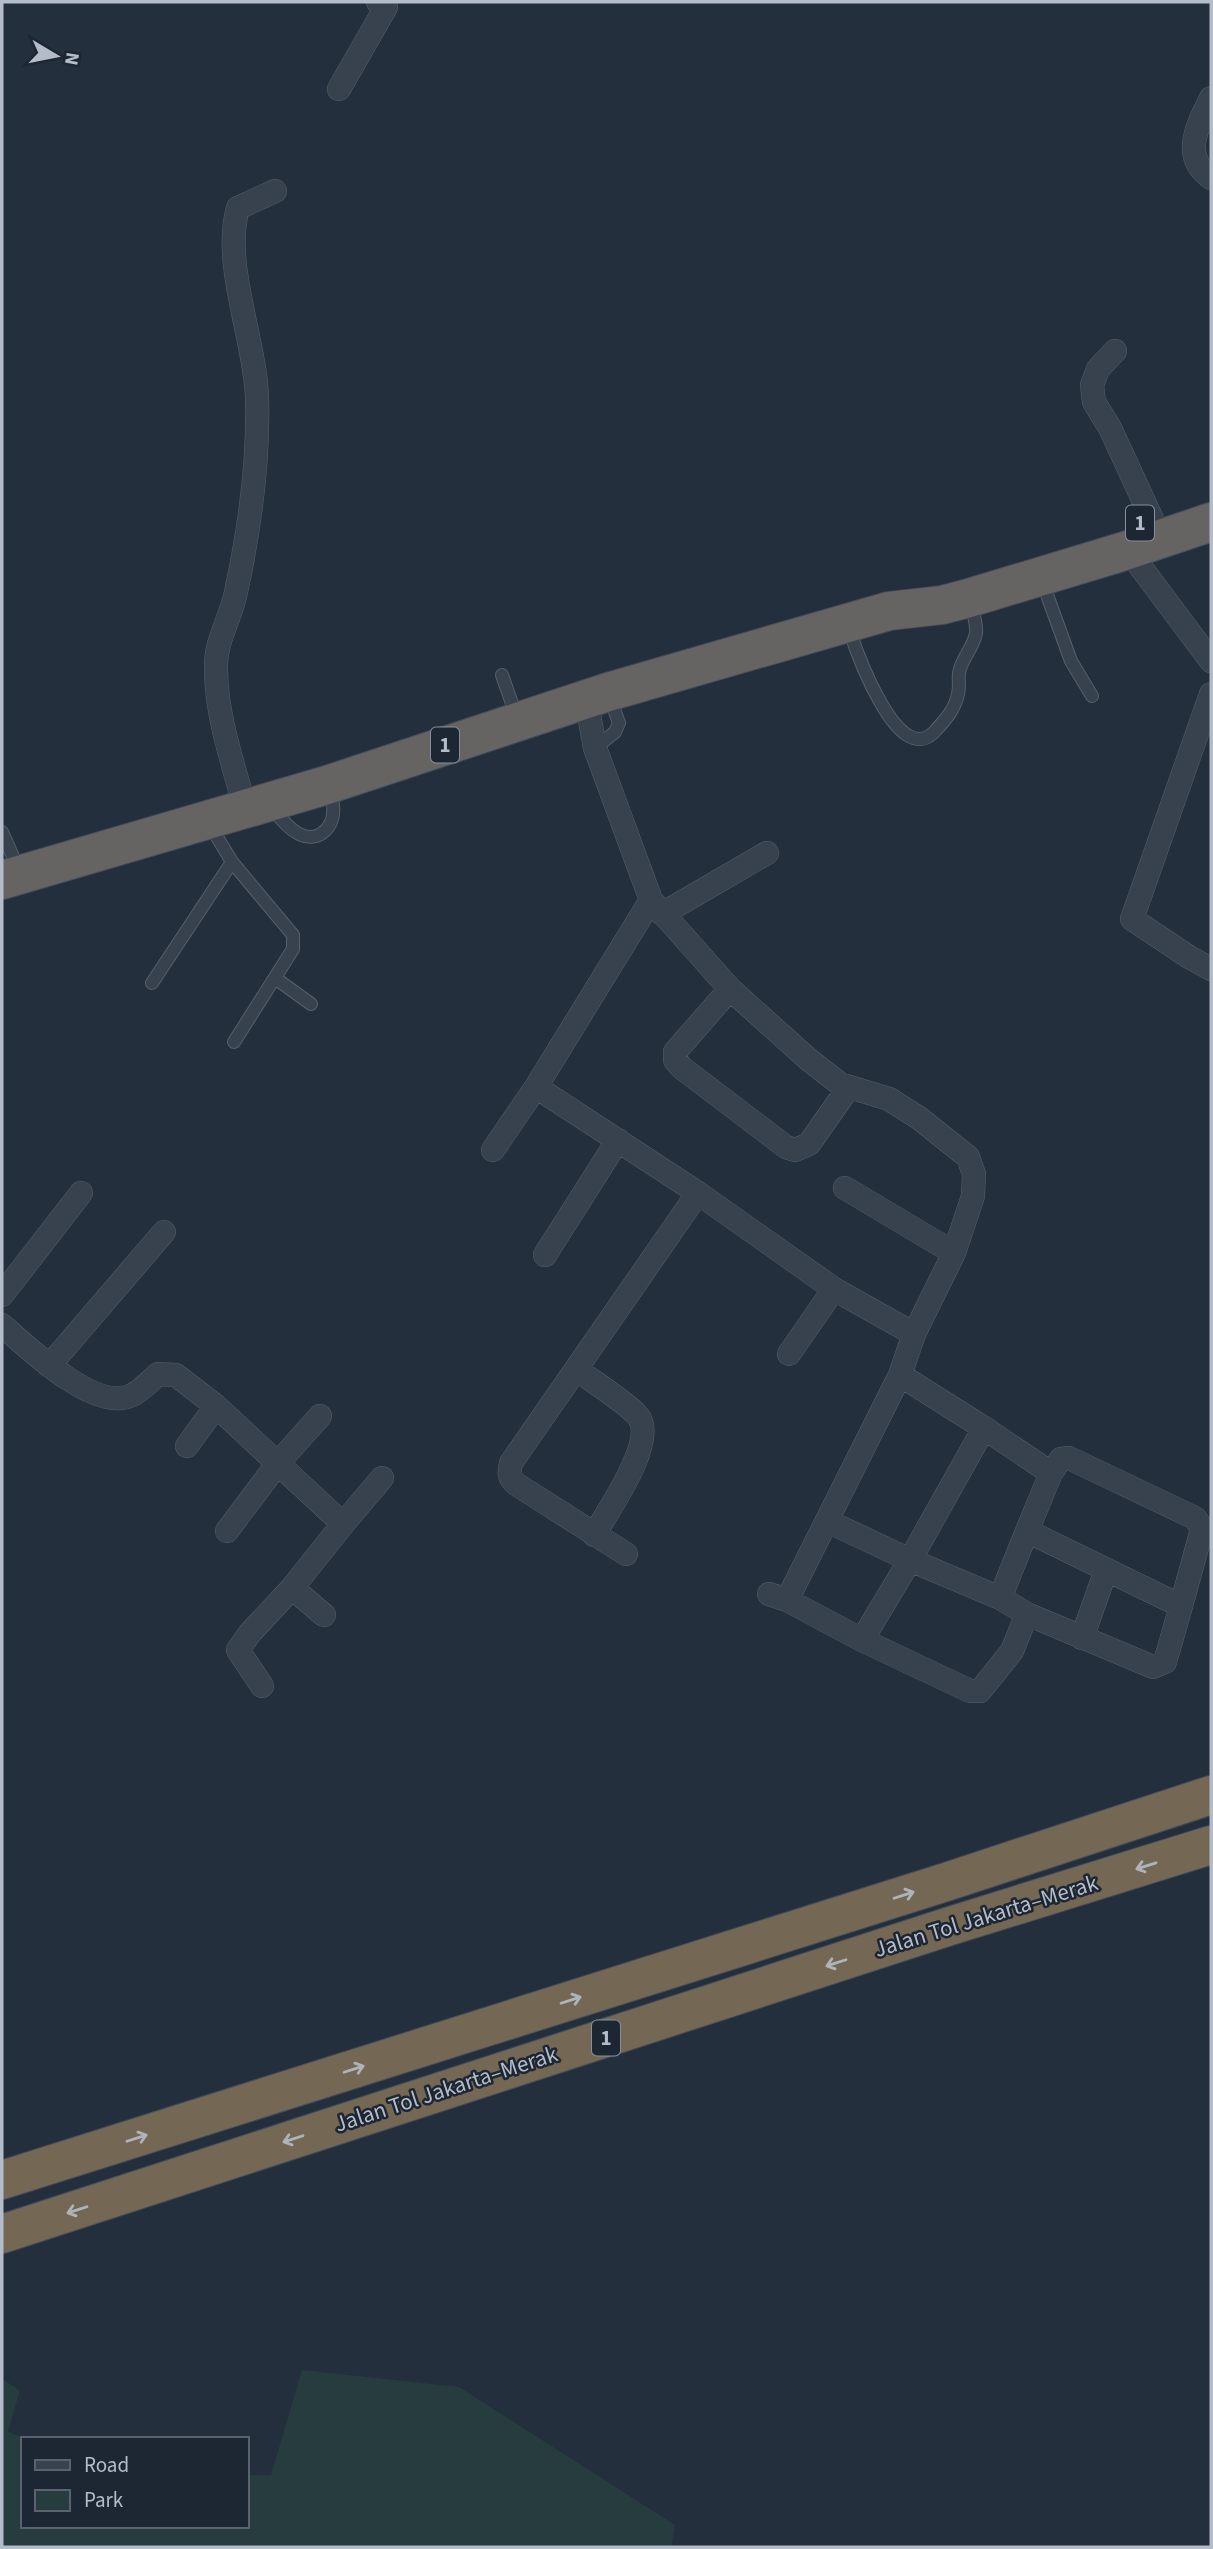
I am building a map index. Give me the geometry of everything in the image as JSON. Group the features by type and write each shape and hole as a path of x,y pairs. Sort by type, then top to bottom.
{"highway":[{"name":"1","path":"889,611 936,579 1052,550 1211,499"},
{"name":"1","path":"11,877 327,785 597,695 889,611 942,605 969,598 1211,522"},
{"name":"Jalan Tol Jakarta–Merak","path":"2,2180 946,1882 1211,1795"},
{"name":"Jalan Tol Jakarta–Merak","path":"2,2234 950,1926 1211,1845"}],"street":[{"path":"339,89 386,7 379,2"},
{"path":"1211,97 1193,144 1194,157 1202,171 1211,178"},
{"path":"256,805 218,704 215,665 222,634 236,596 255,489 257,395 236,265 233,225 238,208 275,191"},
{"path":"1115,351 1098,369 1092,385 1094,402 1110,428 1152,519"},
{"path":"1128,550 1211,661"},
{"path":"1211,694 1132,919 1211,969"},
{"path":"597,695 595,748 656,907 730,989 808,1059 840,1084 889,1100 919,1118 968,1157 974,1174 973,1196 954,1254 914,1334 900,1376 827,1521 778,1597 970,1691 979,1691 1012,1651 1027,1614"},
{"path":"493,1150 656,907 767,853"},
{"path":"730,989 676,1052 675,1060 682,1068 786,1147 794,1150 809,1144 849,1087"},
{"path":"536,1087 698,1193 834,1289 914,1334"},
{"path":"545,1255 618,1140"},
{"path":"845,1188 954,1254"},
{"path":"2,1295 80,1193"},
{"path":"626,1554 516,1484 509,1473 512,1463 698,1193"},
{"path":"49,1366 164,1232"},
{"path":"789,1354 834,1289"},
{"path":"2,1325 49,1366 99,1396 115,1398 133,1395 158,1374 176,1375 216,1406 342,1524"},
{"path":"576,1369 639,1417 643,1433 634,1465 594,1535"},
{"path":"900,1376 1051,1473"},
{"path":"187,1446 216,1406"},
{"path":"227,1531 278,1463 320,1416"},
{"path":"862,1640 984,1428"},
{"path":"827,1521 1000,1598 1027,1614 1153,1667 1165,1662 1201,1527 1195,1518 1069,1458 1061,1459 1051,1473 1000,1598"},
{"path":"262,1686 238,1650 242,1642 292,1588 382,1478"},
{"path":"1027,1531 1181,1606"},
{"path":"1082,1638 1106,1570"},
{"path":"292,1588 324,1615"}],"lane":[{"path":"1040,577 1071,661 1092,696"},
{"path":"847,623 860,661 878,697 901,730 912,740 923,741 951,714 958,694 959,671 976,635 969,598"},
{"path":"502,675 518,721"},
{"path":"207,820 232,862 293,935 293,949 234,1042"},
{"path":"2,832 11,877"},
{"path":"152,983 232,862"},
{"path":"275,978 310,1004"}],"green space":[{"path":"302,2370 459,2387 675,2525 671,2547 2,2547 2,2379 20,2390 8,2432 22,2437 21,2528 248,2528 248,2475 271,2475"}]}
